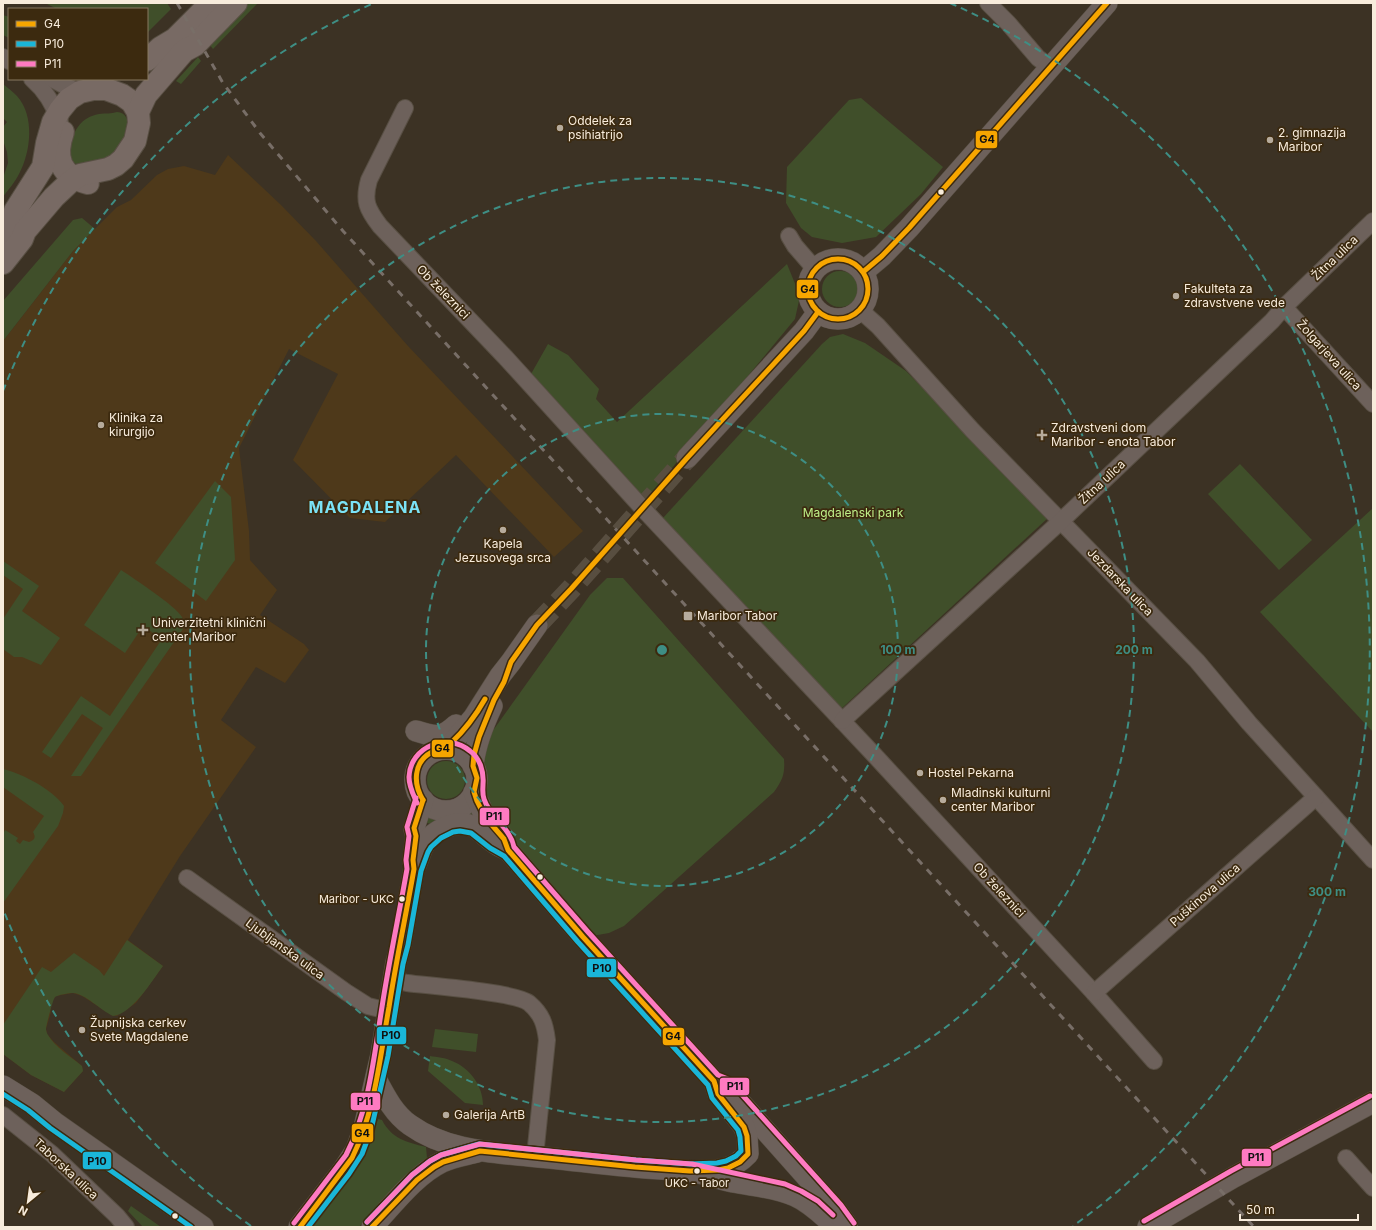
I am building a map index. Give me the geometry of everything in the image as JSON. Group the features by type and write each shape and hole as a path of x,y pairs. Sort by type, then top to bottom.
{"main road":[{"path":"138,112 146,95 184,51 185,42 211,3"},
{"path":"148,73 167,53 185,42 236,3"},
{"path":"148,59 160,48 185,42"},
{"path":"51,164 63,169 83,181 102,184 111,181 130,169 146,144 152,112 156,103 165,86 188,59 185,42"},
{"path":"51,164 59,149 57,125 69,99 80,92 93,89 117,88 139,80"},
{"path":"12,233 32,236 74,193 81,188 86,173 108,169 123,160 129,151 139,123 138,112 132,102 117,88"},
{"path":"57,125 74,115 82,108 91,104 112,100 117,88"},
{"path":"3,263 12,233 38,199 55,173 51,164"}],"street":[{"path":"988,3 1008,23 1038,58 1050,67"},
{"path":"864,272 909,228 1106,3"},
{"path":"21,80 40,98 46,111 57,125"},
{"path":"33,80 45,92 57,125"},
{"path":"54,80 80,92"},
{"name":"Ob železnici","path":"405,108 369,180 366,196 367,206 380,226 506,358 688,557 1094,993 1154,1061"},
{"name":"Žitna ulica","path":"842,721 1061,521 1272,321 1284,307 1373,221"},
{"path":"789,236 797,249 815,269"},
{"path":"837,259 851,261 864,272 869,287 866,302 860,310 850,318 837,320 824,316 812,305 808,291 810,278 815,269 824,262 837,259"},
{"name":"Žolgarjeva ulica","path":"1284,307 1373,404"},
{"name":"Jezdarska ulica","path":"860,310 878,326 973,431 1197,662 1249,723 1373,860"},
{"path":"687,458 804,331 818,312"},
{"path":"445,749 474,717 500,676 512,662 537,625"},
{"path":"416,731 433,737 444,735 450,731 461,720 492,678 512,662"},
{"path":"473,766 474,755 479,737 512,662"},
{"path":"445,749 460,753 470,761 473,766 477,778 474,792 468,802 457,808 449,810 437,809 429,806 417,790 415,777 417,768 425,757 436,750 445,749"},
{"path":"474,792 486,817 504,839 508,850 583,937 714,1080 723,1084 836,1210 848,1227"},
{"name":"Puškinova ulica","path":"1094,993 1316,797"},
{"path":"414,869 412,860 416,836 414,828 423,800"},
{"path":"300,1227 343,1170 356,1150 364,1128 376,1079 414,869 419,860 422,848 440,830 449,826 466,824 475,828 496,844 508,850"},
{"name":"Ljubljanska ulica","path":"187,878 346,992 368,1006 388,1011"},
{"path":"394,980 407,983 501,994 519,998 528,1002 539,1013 545,1025 547,1040 535,1156"},
{"path":"376,1079 384,1096 397,1113 409,1125 429,1137 449,1144 480,1151 635,1167 690,1171 718,1170 728,1168 740,1162 748,1154 747,1136 744,1127 718,1094 714,1080"},
{"path":"3,1086 32,1104 54,1122 203,1227"},
{"path":"1148,1227 1234,1177 1373,1102"},
{"name":"Taborska ulica","path":"3,1114 52,1154 117,1216 126,1227"},
{"path":"372,1227 417,1180 434,1167 443,1162 480,1151"},
{"path":"1346,1158 1373,1188"},
{"path":"690,1171 723,1180 783,1191 814,1207 836,1227"}],"shaded area":[{"name":"Univerzitetni klinični center Maribor","path":"228,155 281,205 316,241 408,346 583,531 554,557 456,455 385,522 350,518 293,460 338,374 289,349 239,448 249,531 250,560 277,590 260,615 304,644 309,650 285,683 256,667 221,720 256,747 180,856 128,940 163,966 136,1003 117,1016 113,1016 82,996 73,993 56,996 54,998 50,1007 51,1012 46,1029 47,1034 82,1066 83,1071 64,1092 31,1075 3,1054 3,341 73,251 117,207 131,200 157,175 168,169 184,166 215,175"}],"green space":[{"path":"45,3 167,3 171,9 148,32 148,8 55,8"},
{"path":"248,3 258,3 213,49 209,44"},
{"path":"3,15 8,17 8,38 3,35"},
{"path":"198,57 201,61 181,84 176,81"},
{"path":"3,84 17,96 23,104 29,124 29,134 23,165 16,180 3,197 3,178 8,163 7,152 3,140 3,127 7,122 3,118"},
{"path":"861,98 943,167 921,194 876,237 842,243 812,237 801,228 786,203 787,167 849,100"},
{"path":"117,112 126,117 128,127 125,139 119,150 104,161 76,164 72,161 70,157 71,142 79,126 87,118 99,114"},
{"path":"82,218 95,229 73,251 3,341 3,301 73,220"},
{"path":"787,264 800,296 795,319 644,502 531,374 548,344 568,355 599,389 596,399 617,422"},
{"path":"844,271 853,276 857,282 857,296 853,302 844,307 836,307 827,302 823,296 822,285 827,276 833,272"},
{"name":"Magdalenski park","path":"843,334 865,343 906,371 1049,517 841,709 663,518 822,344 830,337"},
{"path":"1240,464 1312,540 1279,570 1208,494"},
{"path":"215,481 231,497 235,560 206,601 155,563"},
{"path":"1373,508 1373,732 1260,612"},
{"path":"3,561 39,586 22,611 60,638 41,665 22,657 14,657 3,649 3,619 23,589 3,575"},
{"path":"121,570 172,606 182,617 184,624 183,629 81,776 71,776 103,728 82,714 51,758 42,752 81,696 110,716 162,639 143,626 125,653 84,625"},
{"path":"607,578 623,578 784,759 784,773 774,792 624,926 609,933 592,936 492,814 485,793 485,775 482,761 484,743 590,595"},
{"path":"446,761 459,767 465,780 459,793 446,799 433,793 427,780 433,767"},
{"path":"3,769 28,778 45,788 64,806 58,826 3,903 3,834 5,830 18,838 16,841 20,844 23,840 29,842 34,839 33,832 44,816 3,787"},
{"path":"473,807 479,815 431,824 427,823 425,812 438,817 450,818"},
{"path":"127,940 163,966 141,996 127,1009 120,1014 113,1016 78,994 64,994 56,996 54,999 46,1027 47,1034 59,1048 82,1066 83,1071 64,1092 31,1075 3,1054 3,1025 42,967 51,972 74,953 99,970 104,976"},
{"path":"435,1029 478,1034 476,1052 432,1047"},
{"path":"430,1056 450,1060 470,1073 481,1091 483,1105 465,1103 428,1071"},
{"path":"378,1119 382,1120 390,1132 400,1139 426,1147 427,1158 359,1227 312,1227 369,1145"},
{"path":"131,1206 161,1227 143,1227 128,1211"}],"tunnel":[{"path":"537,625 571,589 687,458"}],"railway":[{"path":"177,3 223,83 260,133 343,231 1254,1227"}],"transit line":[{"name":"G4","path":"863,272 882,256 909,228 1107,3"},
{"name":"G4","path":"832,259 844,259 855,264 863,272 868,283 868,289 866,301 855,314 844,319 832,319 821,314 813,306 808,295 808,283 813,272 821,264 832,259"},
{"name":"G4","path":"372,1227 417,1180 434,1167 443,1162 480,1151 635,1167 690,1171 718,1170 728,1168 740,1162 748,1154 747,1136 744,1127 718,1094 714,1081 583,937 508,850 504,839 485,817 477,801 474,792 477,778 473,766 474,755 479,737 494,700 504,682 511,662 537,625 571,589 687,458 804,331 818,312"},
{"name":"G4","path":"423,800 416,780 418,767 421,761 432,752 451,743 470,722 485,699"},
{"name":"P11","path":"417,803 410,787 409,777 411,766 416,757 423,750 432,745 451,743 461,745 470,751 479,761 482,770 483,795 487,806 512,840 514,847 588,932 718,1075 728,1079 841,1205 854,1223"},
{"name":"P11","path":"294,1223 346,1155 360,1120 370,1082 407,869 406,860 409,836 407,827 416,798"},
{"name":"G4","path":"300,1227 352,1158 366,1122 376,1084 414,869 413,860 416,836 414,828 423,800"},
{"name":"P10","path":"308,1227 349,1174 362,1154 371,1130 388,1056 403,964 408,945 421,871 428,852 431,847 441,838 453,832 460,831 471,833 490,848 504,856 578,942 708,1085 712,1098 738,1130 741,1151 736,1156 726,1161 717,1163 690,1164 479,1144 441,1155 430,1161 412,1175 367,1222"},
{"name":"P10","path":"3,1094 28,1110 50,1128 191,1227"},
{"name":"P11","path":"1144,1221 1231,1171 1370,1096"},
{"name":"P11","path":"367,1222 412,1175 430,1161 441,1155 480,1144 636,1160 692,1164 785,1184 818,1201 833,1215"}],"place":[{"name":"Oddelek za psihiatrijo","path":"560,128"},
{"name":"2. gimnazija Maribor","path":"1270,140"},
{"name":"Fakulteta za zdravstvene vede","path":"1176,296"},
{"name":"Klinika za kirurgijo","path":"101,425"},
{"name":"Zdravstveni dom Maribor - enota Tabor","path":"1042,435"},
{"name":"Kapela Jezusovega srca","path":"503,530"},
{"name":"Maribor Tabor","path":"688,616"},
{"name":"Univerzitetni klinični center Maribor","path":"143,630"},
{"name":"Hostel Pekarna","path":"920,773"},
{"name":"Mladinski kulturni center Maribor","path":"943,800"},
{"name":"Maribor - UKC","path":"402,899"},
{"name":"Župnijska cerkev Svete Magdalene","path":"82,1030"},
{"name":"Galerija ArtB","path":"446,1115"},
{"name":"UKC - Tabor","path":"697,1171"}],"district":[{"name":"MAGDALENA","path":"365,507"}]}
